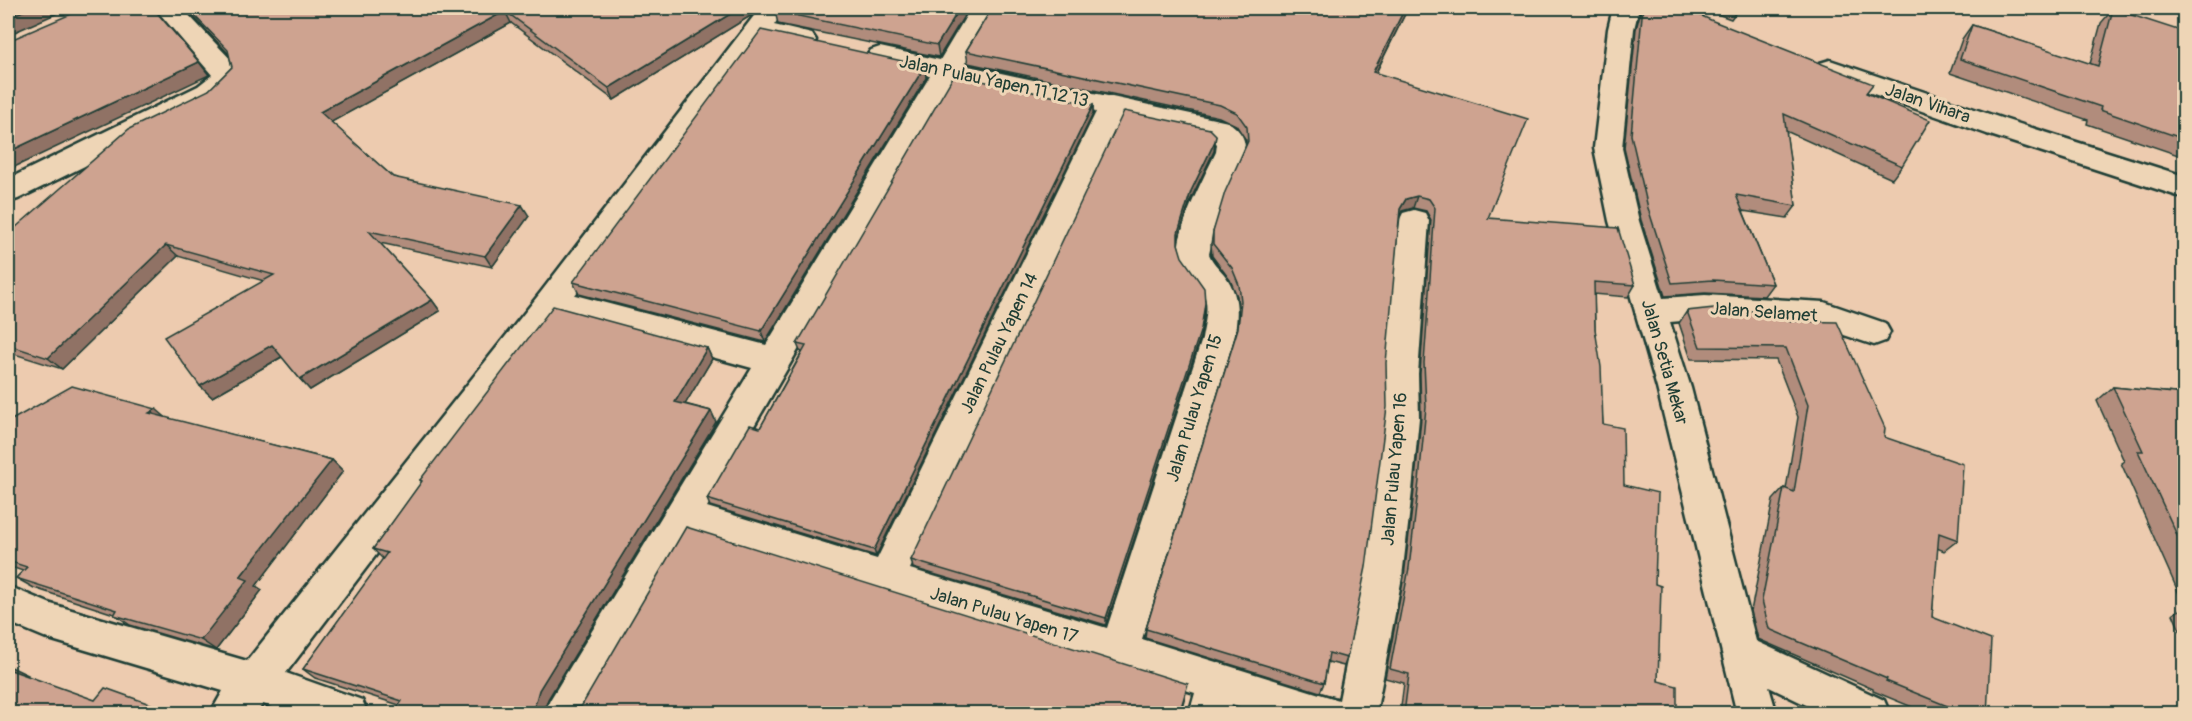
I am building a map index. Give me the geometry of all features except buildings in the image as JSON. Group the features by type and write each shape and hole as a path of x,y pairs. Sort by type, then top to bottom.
{"street":[{"path":"8,191 208,93 226,78 225,70 168,8"},
{"path":"564,714 984,8"},
{"name":"Jalan Setia Mekar","path":"1626,8 1620,29 1608,148 1624,221 1674,388 1757,714"},
{"path":"230,714 552,301 767,13 824,44"},
{"name":"Jalan Pulau Yapen 11 12 13","path":"858,51 1218,129 1230,138"},
{"name":"Jalan Vihara","path":"1804,59 1998,127 2184,187"},
{"name":"Jalan Pulau Yapen 14","path":"886,579 1113,107"},
{"name":"Jalan Pulau Yapen 15","path":"1119,650 1218,339 1221,317 1220,294 1199,266 1193,253 1196,237 1230,152 1232,145 1230,138"},
{"name":"Jalan Pulau Yapen 16","path":"1356,714 1383,577 1394,491 1402,418 1401,374 1414,221"},
{"path":"552,301 773,360"},
{"name":"Jalan Selamet","path":"1651,311 1705,307 1824,315 1874,332"},
{"name":"Jalan Pulau Yapen 17","path":"683,516 1119,650 1214,697 1326,714"},
{"path":"8,604 49,621 255,682 348,714"},
{"path":"1740,653 1870,714"}]}
